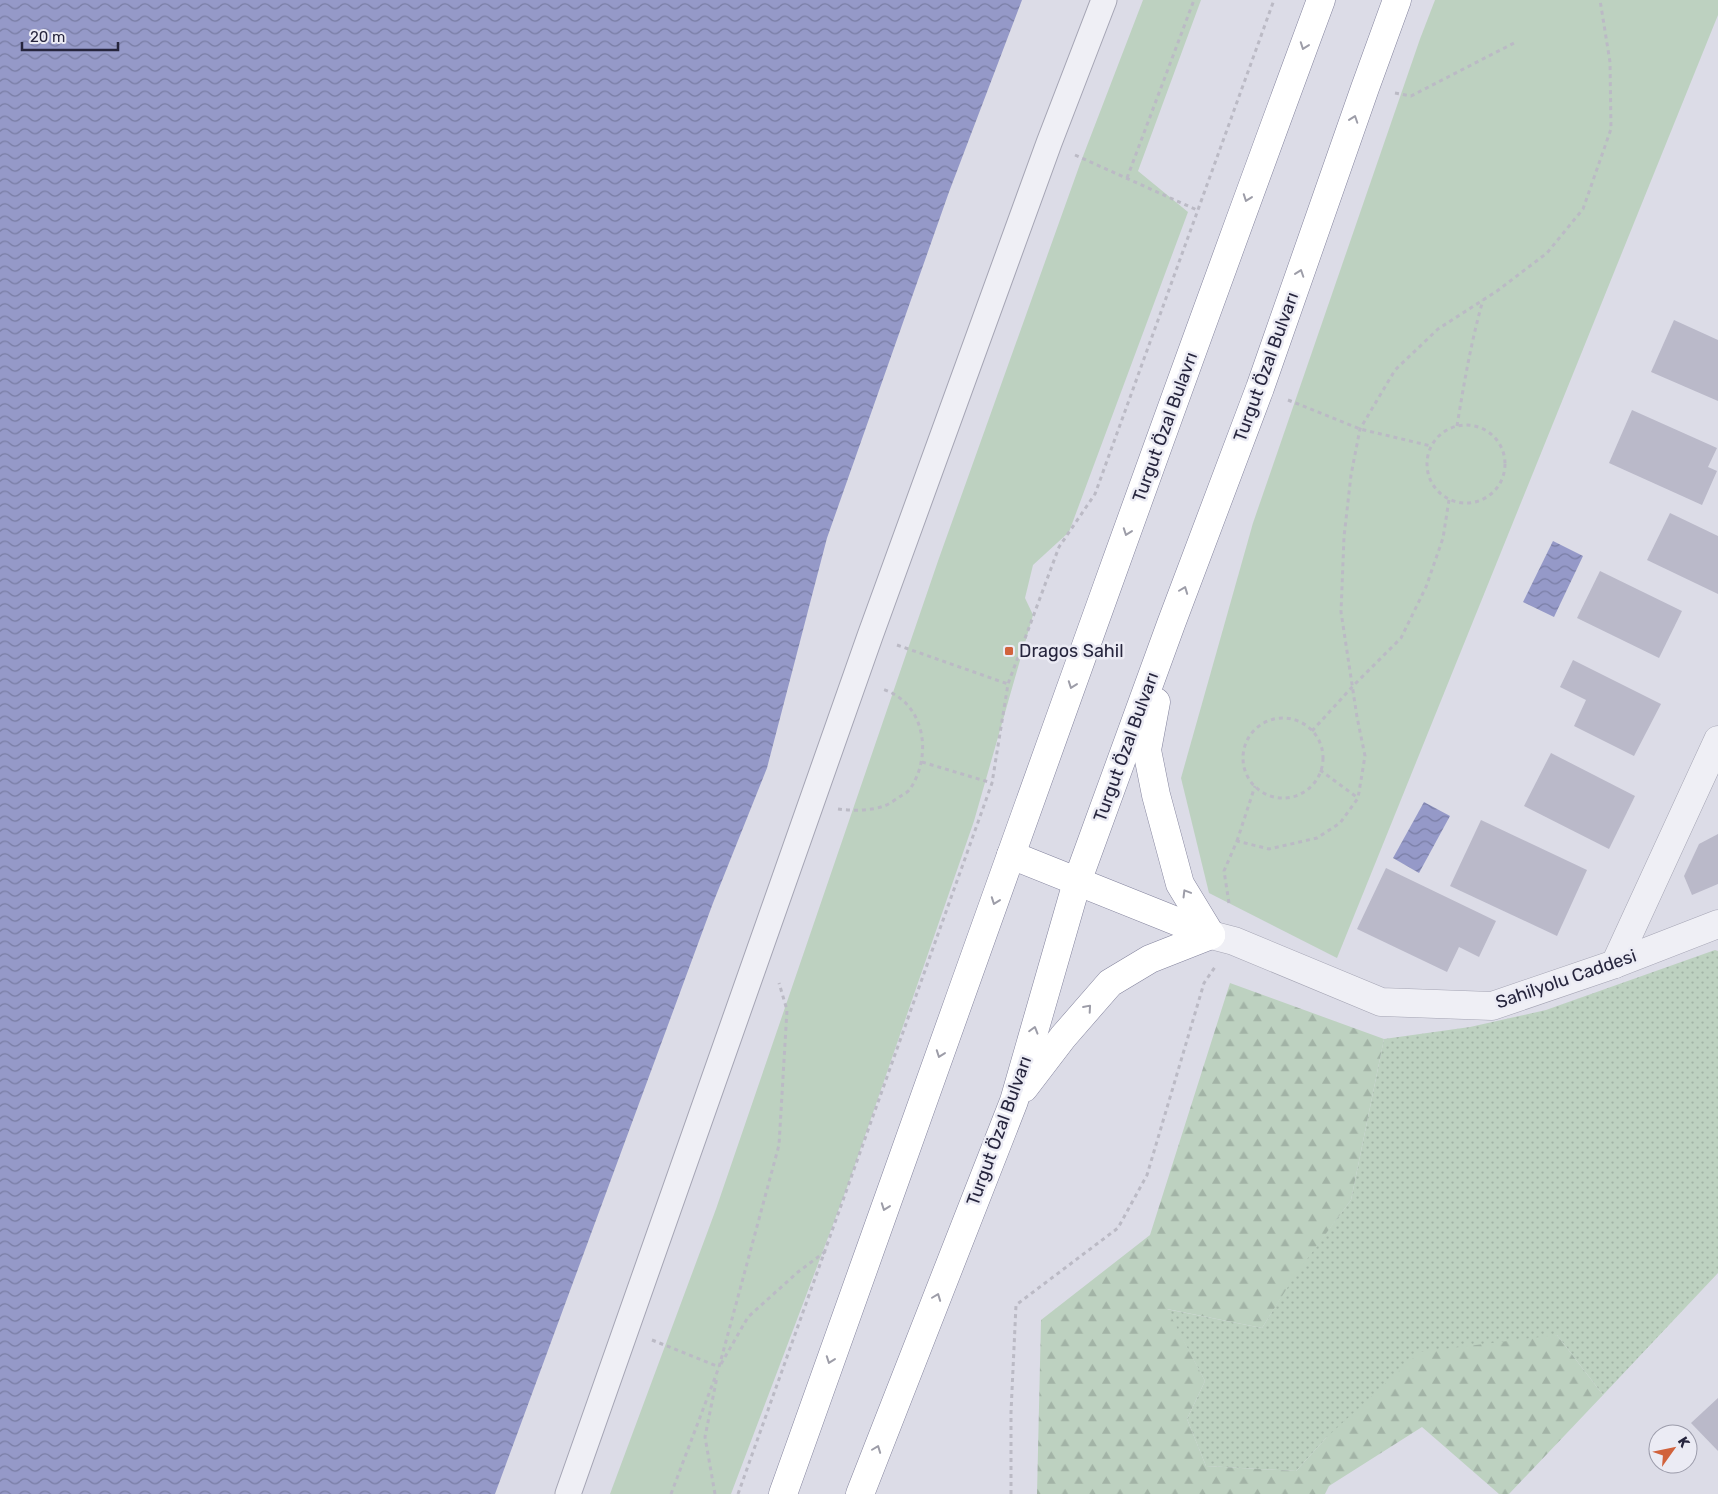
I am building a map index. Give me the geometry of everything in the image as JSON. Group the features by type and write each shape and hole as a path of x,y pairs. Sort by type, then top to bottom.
{"highway":[{"name":"Turgut Özal Bulavrı","path":"1011,856 1240,218 1321,0"},
{"name":"Turgut Özal Bulvarı","path":"860,1494 1014,1101 1077,882 1260,388 1364,88 1397,0"},
{"path":"1171,624 1147,750 1156,795 1180,884 1223,938"},
{"path":"783,1494 1011,856 1223,938"},
{"path":"1014,1101 1063,1037 1110,982 1150,959 1223,938"}],"street":[{"path":"568,1494 870,636 1049,143 1104,0"},
{"path":"1615,964 1718,740"},
{"name":"Sahilyolu Caddesi","path":"1223,938 1380,1002 1492,1006 1615,964 1718,924"}],"path":[{"path":"1127,178 1194,0"},
{"path":"738,1494 992,783 1008,684 1059,547 1095,494 1274,0"},
{"path":"1237,842 1269,849 1317,838 1340,823 1358,798 1365,756 1341,612 1348,492 1360,429 1395,370 1438,329 1483,300 1547,253 1583,209 1611,129 1610,62 1600,0"},
{"path":"1364,88 1411,96 1514,43"},
{"path":"1049,143 1197,210"},
{"path":"1457,426 1465,372 1483,300"},
{"path":"1260,388 1360,429 1432,446"},
{"path":"1470,425 1484,429 1495,437 1503,448 1506,462 1504,475 1499,487 1489,497 1476,502 1463,504 1450,500 1439,493 1432,482 1427,458 1432,446 1438,437 1447,430 1457,426 1470,425"},
{"path":"1312,731 1401,638 1426,587 1443,538 1450,500"},
{"path":"870,636 1008,684"},
{"path":"814,798 829,808 853,811 885,806 909,790 922,762 922,735 911,707 887,691 855,683"},
{"path":"1278,718 1302,723 1312,731 1322,750 1320,770 1314,782 1304,792 1292,797 1279,798 1265,794 1254,786 1247,776 1243,751 1247,739 1255,729 1265,722 1278,718"},
{"path":"922,762 992,783"},
{"path":"1320,770 1358,798"},
{"path":"1011,1494 1011,1412 1016,1305 1118,1228 1147,1175 1204,983 1223,938 1224,871 1237,842 1254,786"},
{"path":"715,1494 705,1436 719,1368 779,1145 787,1010 765,937"},
{"path":"672,1494 719,1368 748,1317 798,1272 826,1251"},
{"path":"624,1331 643,1336 719,1368"}],"green space":[{"path":"1143,0 1201,0 1138,171 1188,212 1069,532 1033,565 1025,598 1033,615 974,821 849,1182 731,1494 610,1494 716,1209 938,561 1080,164"},
{"path":"1435,0 1718,0 1718,15 1337,958 1209,893 1181,778 1253,523"},
{"path":"1715,950 1718,951 1718,1273 1603,1395 1557,1335 1327,1437 1296,1471 1206,1466 1187,1419 1205,1381 1166,1309 1262,1328 1295,1274 1351,1200 1384,1039 1470,1027 1546,1010"},
{"path":"1230,983 1384,1039 1351,1200 1296,1274 1262,1328 1167,1309 1205,1381 1187,1419 1206,1466 1296,1471 1327,1437 1420,1352 1557,1335 1603,1395 1509,1494 1499,1494 1422,1427 1329,1486 1325,1494 1037,1494 1041,1320 1150,1235"}],"water":[{"path":"0,0 1022,0 949,192 827,538 767,768 713,903 495,1494 0,1494"},
{"path":"1553,541 1583,556 1554,617 1523,602"},
{"path":"1424,802 1450,816 1419,873 1393,858"}],"building":[{"path":"1674,320 1718,340 1718,401 1651,372"},
{"path":"1632,410 1717,448 1708,467 1717,471 1702,505 1609,463"},
{"path":"1670,513 1718,536 1718,594 1647,560"},
{"path":"1600,571 1682,611 1659,658 1577,618"},
{"path":"1573,660 1661,704 1634,756 1574,726 1586,700 1560,687"},
{"path":"1551,753 1635,796 1609,849 1524,806"},
{"path":"1481,820 1587,870 1557,936 1450,886"},
{"path":"1718,834 1718,884 1692,895 1684,876 1699,844"},
{"path":"1386,868 1496,921 1479,957 1459,947 1447,972 1357,929"},
{"path":"1718,1398 1718,1451 1698,1430 1698,1424 1691,1423"}],"place":[{"name":"Dragos Sahil","path":"1009,651"}]}
